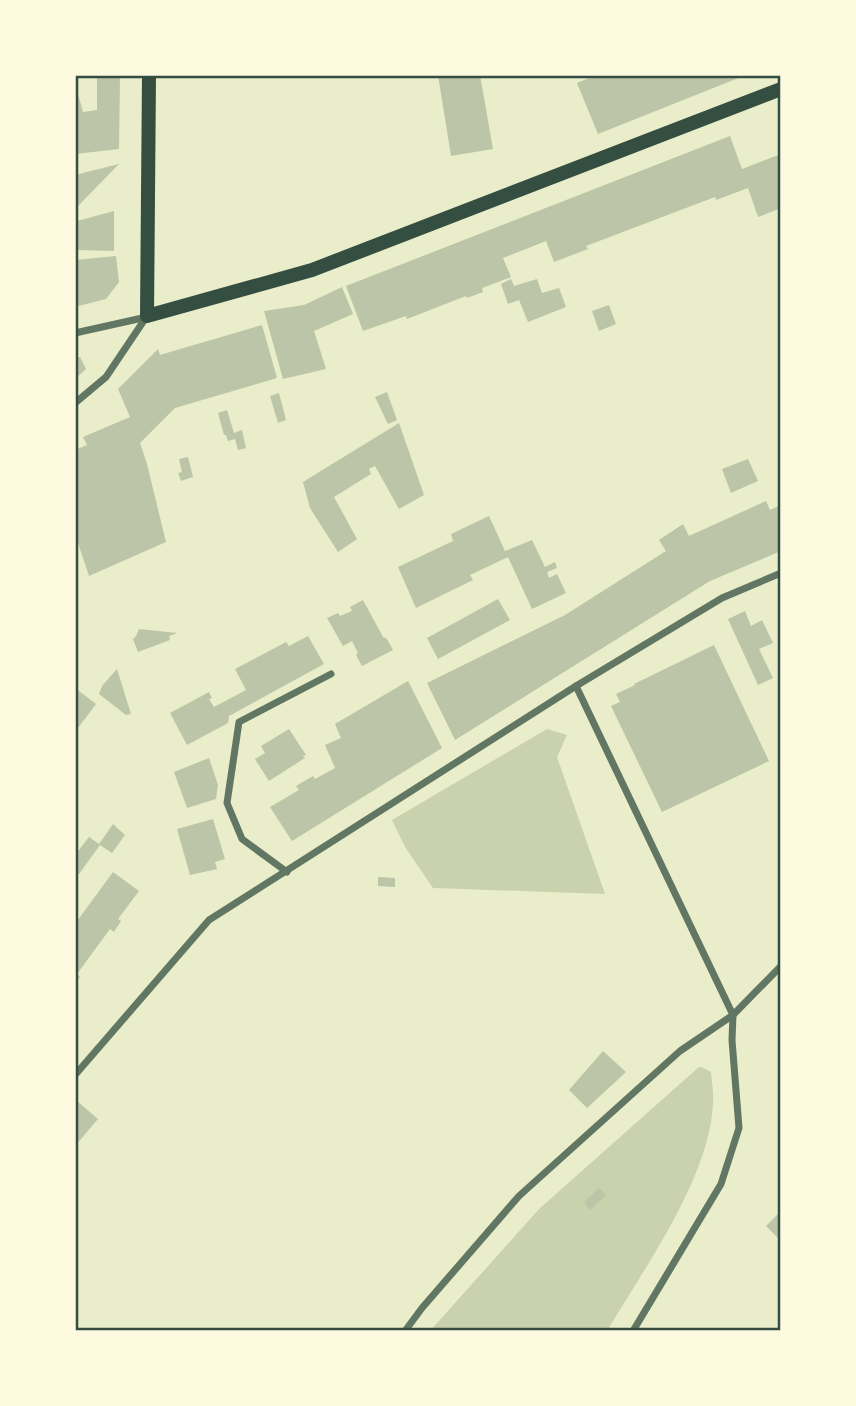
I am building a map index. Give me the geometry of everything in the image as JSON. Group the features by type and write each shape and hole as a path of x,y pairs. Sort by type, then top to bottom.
{"main road":[{"path":"149,75 147,316 312,271 781,89"}],"street":[{"path":"75,333 147,316"},
{"path":"75,403 106,377 147,316"},
{"path":"75,1076 209,920 576,686 722,598 781,573"},
{"path":"287,872 242,839 227,803 239,722 331,674"},
{"path":"576,686 733,1015 732,1040 739,1128 721,1184 633,1331"},
{"path":"404,1331 519,1196 680,1051 733,1015 781,966"}],"green space":[{"path":"547,729 567,735 557,757 605,894 433,888 405,847 392,820"},
{"path":"699,1067 711,1072 713,1096 709,1133 700,1162 673,1222 607,1331 430,1331 539,1209"}],"building":[{"path":"97,75 120,75 119,149 75,154 75,83 83,112 97,110"},
{"path":"438,75 480,75 493,149 451,156"},
{"path":"596,75 746,75 598,134 577,83"},
{"path":"730,136 742,169 781,154 781,208 758,217 748,188 716,200 715,197 586,246 588,249 554,262 546,241 503,258 511,277 482,288 483,292 407,319 406,316 363,331 346,286"},
{"path":"119,164 75,209 75,175"},
{"path":"114,211 114,251 76,250 77,221"},
{"path":"116,256 119,282 106,299 75,307 75,260"},
{"path":"511,279 514,286 537,279 542,293 559,288 566,307 528,322 519,300 508,304 501,284"},
{"path":"342,287 353,314 314,331 326,369 283,379 264,311 304,305"},
{"path":"609,305 616,324 599,331 592,311"},
{"path":"262,325 277,378 175,408 140,443 166,542 89,576 75,534 75,450 87,445 83,437 130,417 118,389 158,349 160,355"},
{"path":"80,357 86,369 75,379 75,358"},
{"path":"387,392 397,420 388,424 375,397"},
{"path":"279,393 286,420 278,423 270,396"},
{"path":"227,410 234,433 242,430 246,448 238,450 235,439 228,441 224,435 218,413"},
{"path":"399,423 424,495 399,509 375,466 369,469 371,474 334,497 357,539 338,552 310,508 303,482"},
{"path":"188,457 193,477 181,481 178,473 182,472 179,459"},
{"path":"748,459 758,481 731,493 722,469"},
{"path":"766,501 770,510 781,505 781,551 710,581 455,740 427,683 565,615 666,551 659,540 683,524 689,536"},
{"path":"489,516 505,551 532,540 545,567 555,562 557,568 547,572 549,578 557,574 566,593 532,609 508,557 470,575 473,580 416,608 398,567 453,541 451,534"},
{"path":"498,599 510,620 438,659 427,638"},
{"path":"363,600 393,650 362,666 352,641 343,646 327,618 352,611 350,607"},
{"path":"745,611 751,626 762,620 773,643 759,649 773,678 758,685 728,619"},
{"path":"139,629 177,633 169,636 170,640 138,652 133,639"},
{"path":"308,636 324,664 229,716 228,723 187,745 170,713 209,692 212,698 209,699 214,707 246,690 235,669 286,642 289,646"},
{"path":"714,645 769,761 662,812 611,706 620,702 616,694"},
{"path":"117,669 131,714 126,715 99,694 102,686"},
{"path":"408,681 442,748 292,841 270,807 299,790 296,786 335,768 325,745 341,738 335,724"},
{"path":"75,688 96,704 75,732"},
{"path":"289,729 306,755 303,756 305,758 269,781 255,759 265,753 261,746"},
{"path":"209,758 218,785 216,799 187,808 174,772"},
{"path":"213,819 225,859 215,862 217,869 190,875 177,829"},
{"path":"113,824 125,835 112,853 100,845 79,874 75,872 75,855 89,837 99,844"},
{"path":"113,872 139,891 118,919 121,921 114,932 110,929 77,974 80,977 75,984 75,924"},
{"path":"378,877 395,878 395,887 378,886"},
{"path":"603,1051 626,1072 587,1108 569,1090"},
{"path":"77,1101 98,1119 75,1146 75,1103"},
{"path":"599,1188 606,1195 590,1210 584,1202"},
{"path":"781,1211 781,1241 766,1226"}]}
